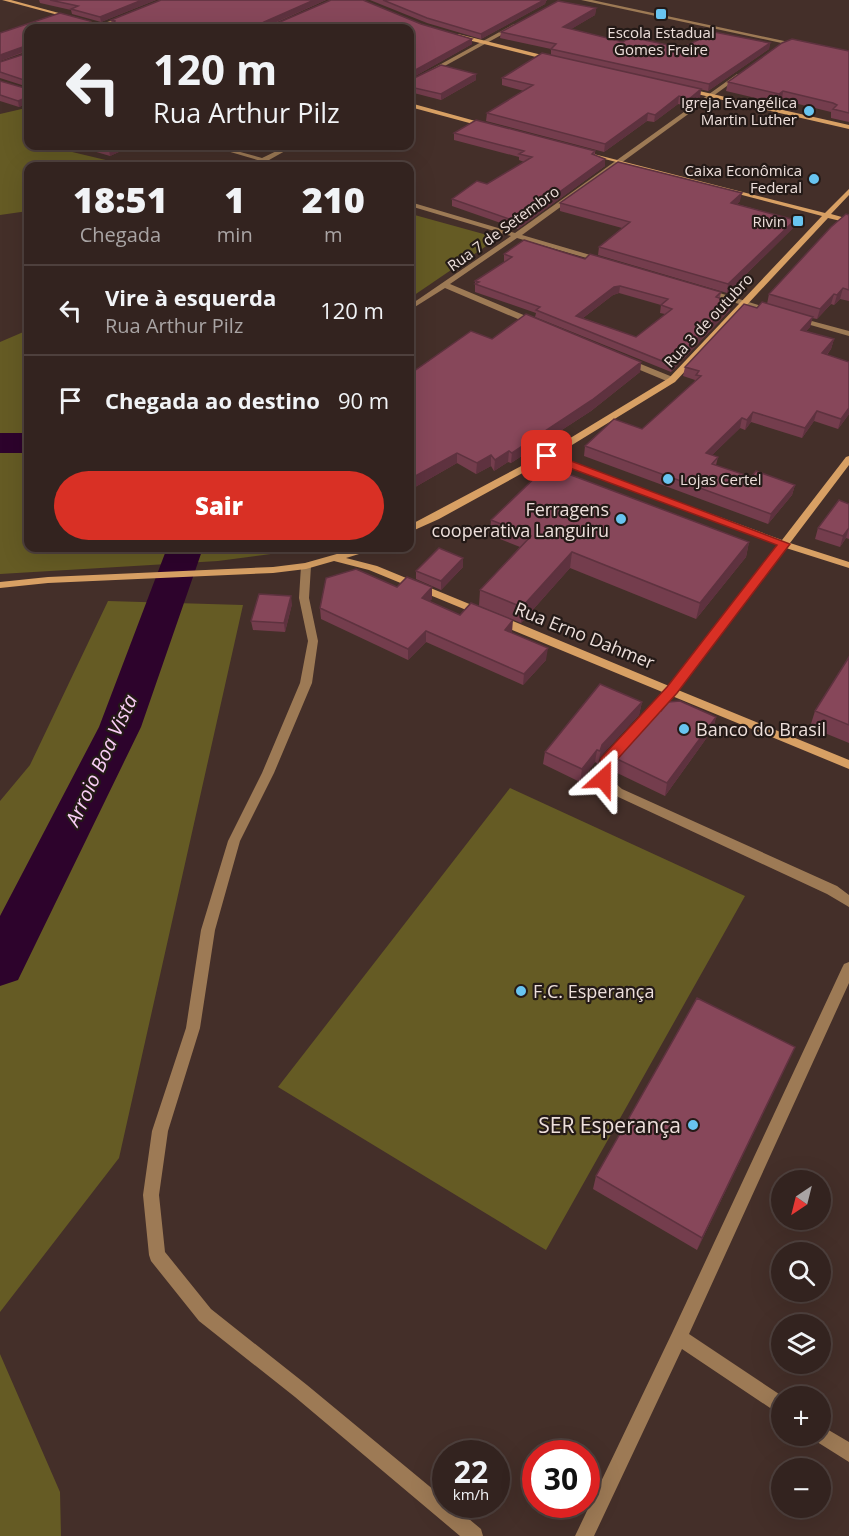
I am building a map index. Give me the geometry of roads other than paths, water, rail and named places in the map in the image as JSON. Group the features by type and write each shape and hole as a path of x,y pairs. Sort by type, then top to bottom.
{"main road":[{"path":"5,0 88,24"},
{"path":"453,34 561,61"},
{"path":"675,88 849,127"},
{"path":"414,106 491,127"},
{"path":"572,148 849,220"},
{"name":"Rua 3 de outubro","path":"414,527 547,456 672,381 849,191"},
{"path":"547,456 784,544 849,565"},
{"path":"672,690 849,459"},
{"path":"0,585 48,580 273,570 306,566 355,552"},
{"path":"370,552 373,568"},
{"name":"Rua Erno Dahmer","path":"335,558 373,568 849,765"}],"street":[{"path":"584,0 807,46"},
{"path":"106,24 134,13"},
{"path":"414,81 522,21"},
{"path":"776,49 786,43"},
{"name":"Rua 7 de Setembro","path":"414,305 516,236 747,69"},
{"path":"227,150 270,162"},
{"path":"263,160 283,150"},
{"path":"414,205 608,262"},
{"path":"445,285 542,326"},
{"path":"699,289 849,334"},
{"path":"618,358 672,381"},
{"path":"306,566 304,598 313,641 306,683 268,773 234,841 208,930 193,1028 160,1131 151,1195 157,1255 205,1315 301,1391 474,1536"},
{"path":"672,690 606,762 603,779 618,792 832,890 849,903"},
{"path":"584,1536 849,968"},
{"path":"679,1336 771,1399"},
{"path":"831,1441 849,1453"}],"waterway":[{"name":"Arroio Boa Vista","path":"0,443 24,443"},
{"name":"Arroio Boa Vista","path":"0,965 120,727 184,552"}],"place":[{"name":"Escola Estadual Gomes Freire","path":"661,14"},
{"name":"Igreja Evangélica Martin Luther","path":"809,111"},
{"name":"Caixa Econômica Federal","path":"814,179"},
{"name":"Rivin","path":"798,221"},
{"name":"Lojas Certel","path":"668,479"},
{"name":"Ferragens cooperativa Languiru","path":"621,519"},
{"name":"Banco do Brasil","path":"684,729"},
{"name":"F.C. Esperança","path":"521,991"},
{"name":"SER Esperança","path":"693,1125"}]}
